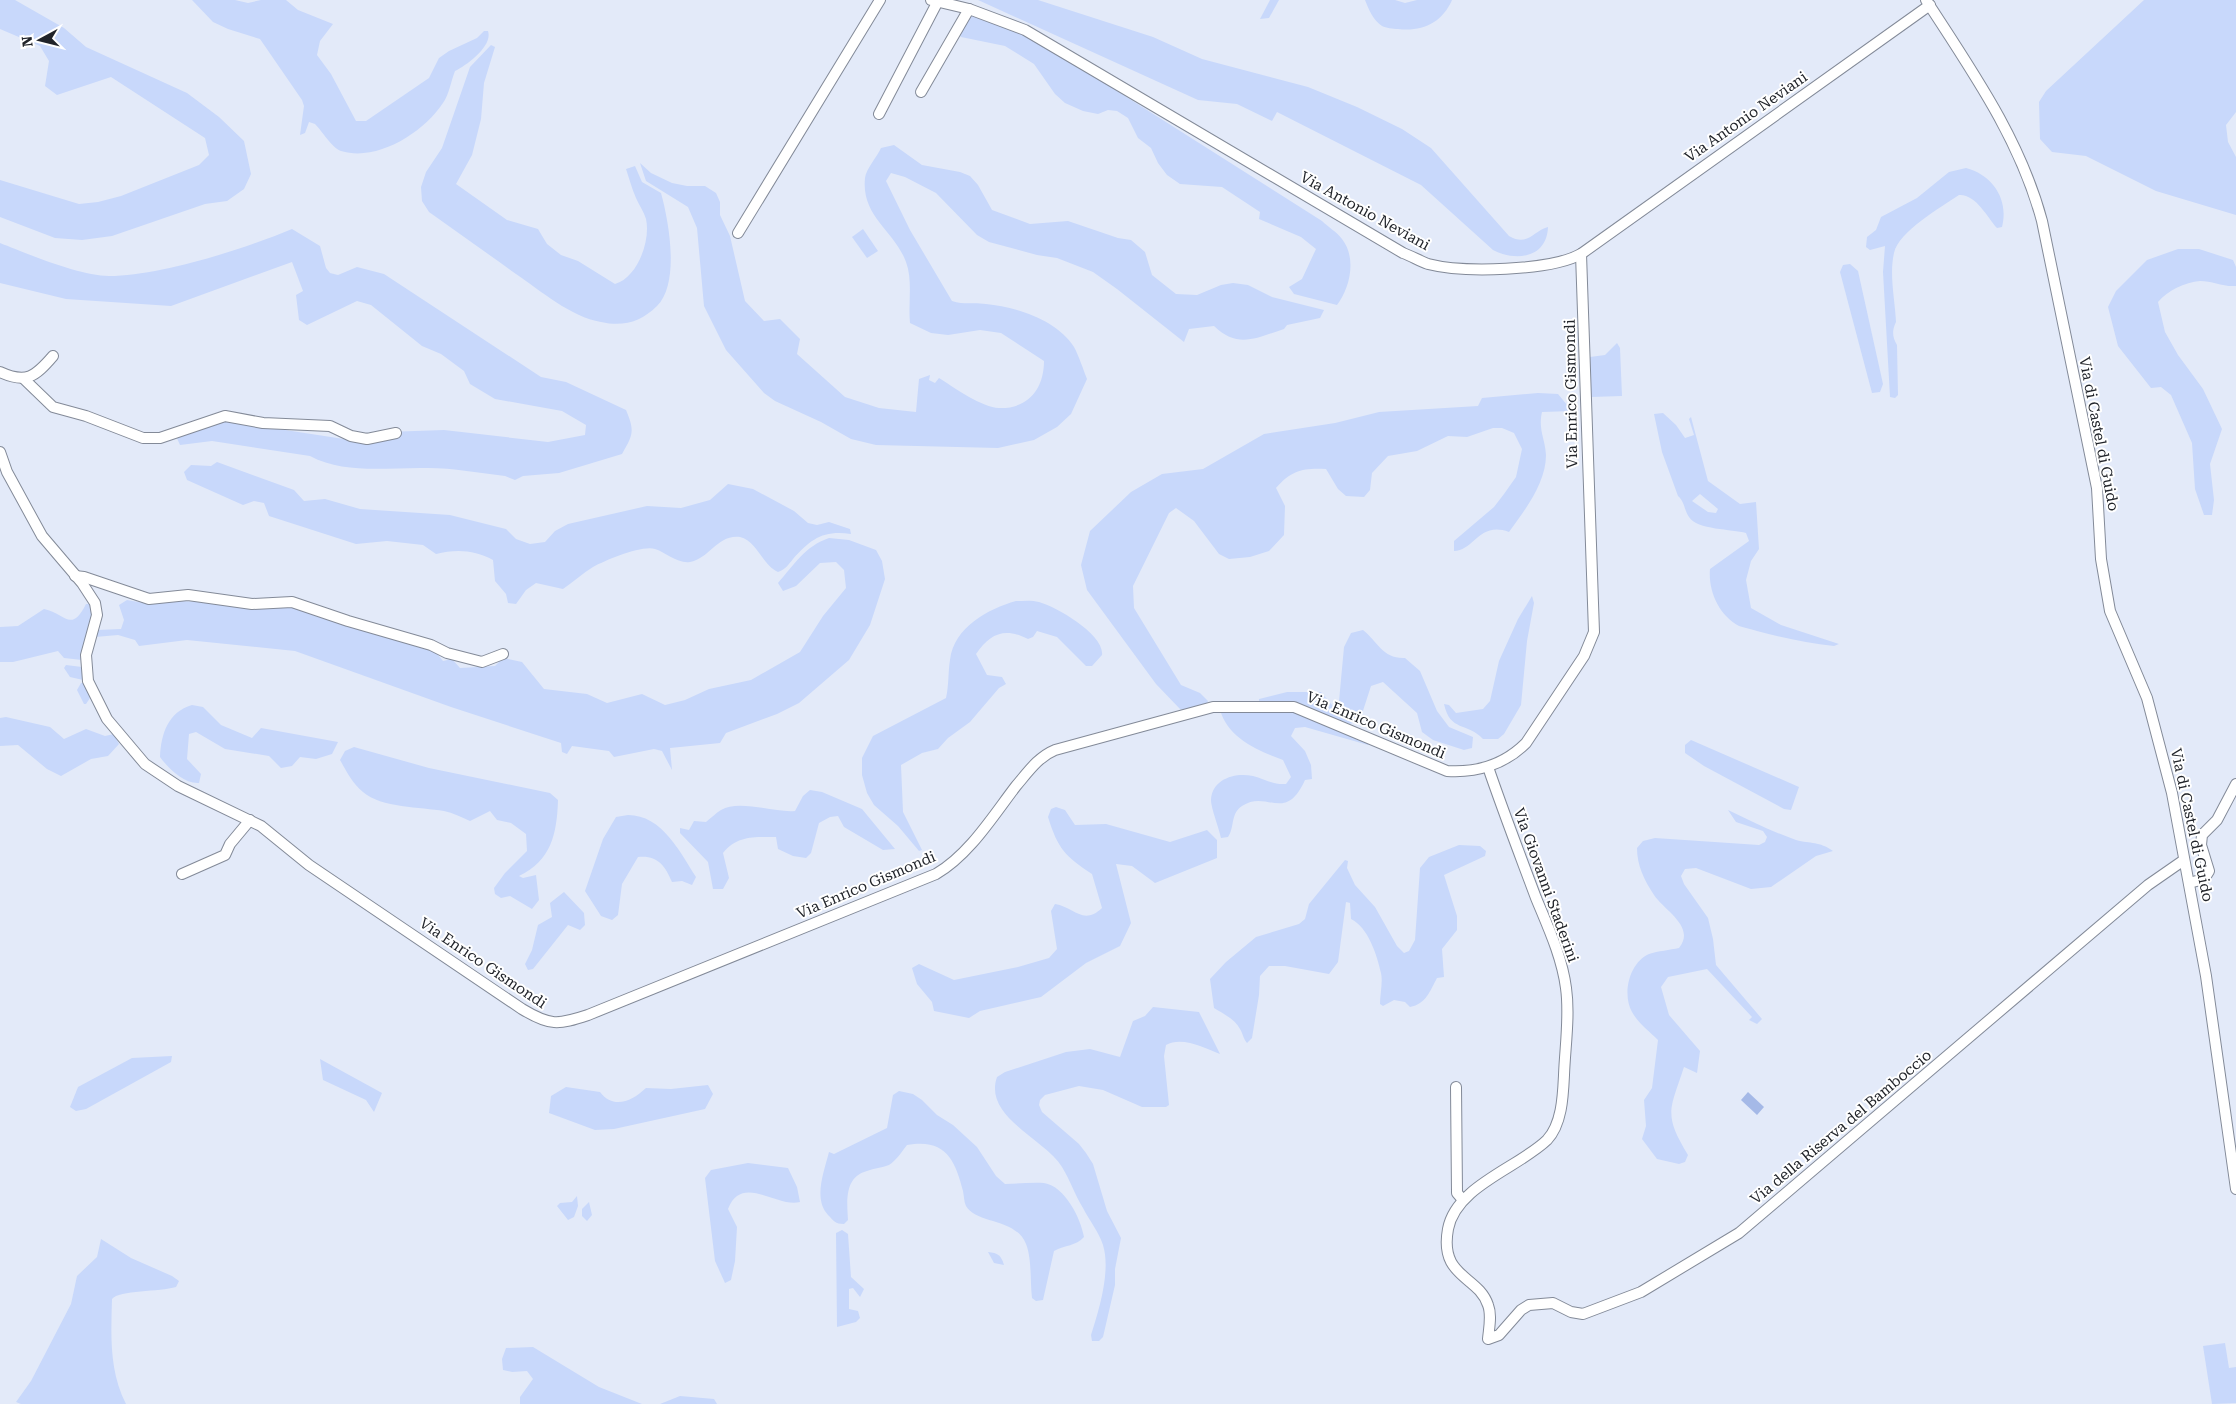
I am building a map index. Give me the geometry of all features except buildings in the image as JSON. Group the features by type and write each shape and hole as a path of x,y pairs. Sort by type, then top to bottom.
{"street":[{"path":"738,234 782,168 880,0"},
{"path":"879,114 934,0"},
{"name":"Via Antonio Neviani","path":"934,0 969,9 1025,30 1382,241 1422,261 1461,268 1529,266 1560,262 1581,254 1928,3"},
{"name":"Via di Castel di Guido","path":"1928,3 1999,115 2021,159 2034,196 2045,237 2097,488 2103,572 2110,611 2147,698 2172,793 2206,976 2236,1189"},
{"path":"921,92 969,9"},
{"name":"Via Enrico Gismondi","path":"0,452 10,478 42,536 82,583 97,607 97,615 86,655 86,673 91,690 107,719 145,764 164,778 250,820 270,832 288,850 309,865 522,1009 542,1021 554,1023 588,1015 936,874 952,863 973,841 1033,765 1051,752 1076,744 1215,706 1289,706 1447,771 1459,772 1488,767 1509,758 1526,743 1584,656 1594,632 1581,254"},
{"path":"0,372 13,378 24,379 44,367 53,356"},
{"path":"24,379 53,407 86,416 143,438 160,438 225,416 263,423 330,426 351,436 367,439 396,433"},
{"path":"75,576 84,577 149,599 188,595 252,604 292,602 348,621 424,642 447,653 482,662 503,654"},
{"name":"Via Giovanni Staderini","path":"1488,767 1564,976 1567,1004 1564,1079 1559,1116 1549,1138 1463,1200 1454,1212 1449,1225 1448,1250 1457,1271 1479,1291 1487,1302 1490,1314 1488,1339"},
{"path":"2190,883 2204,879 2209,871 2201,845 2202,835 2217,820 2236,784"},
{"path":"182,874 225,855 230,844 250,820"},
{"name":"Via della Riserva del Bamboccio","path":"1488,1339 1499,1334 1523,1308 1532,1304 1553,1303 1571,1312 1583,1314 1641,1292 1738,1233 2148,885 2184,860"},
{"path":"1456,1087 1457,1193 1463,1200"}],"shaded area":[{"path":"0,0 15,0 64,28 86,47 187,93 219,117 244,141 251,174 244,189 227,201 205,204 112,236 82,240 55,238 0,217 0,180 79,204 98,202 121,196 199,165 209,155 205,138 111,77 57,95 45,86 49,61 40,46 0,29"},
{"path":"192,0 235,0 248,3 261,0 286,0 298,10 333,24 320,41 317,55 331,74 356,121 366,121 429,78 439,58 449,51 477,38 484,31 488,31 489,37 487,43 478,54 455,71 445,100 424,125 384,149 355,153 338,149 315,124 309,122 305,133 300,135 304,106 302,100 260,39 213,22"},
{"path":"978,0 1038,0 1153,37 1202,59 1308,87 1357,107 1402,129 1431,148 1509,236 1521,240 1526,239 1548,227 1546,237 1542,245 1529,255 1511,256 1502,254 1493,250 1421,185 1277,112 1272,121 1237,104 1198,100"},
{"path":"1270,0 1279,0 1269,18 1260,19"},
{"path":"1365,0 1395,0 1405,3 1417,0 1452,0 1443,15 1437,20 1423,27 1407,30 1392,29 1379,24"},
{"path":"2144,0 2236,0 2236,112 2226,125 2228,142 2236,157 2236,215 2156,191 2086,156 2052,152 2040,139 2039,102 2046,91"},
{"path":"968,14 1024,32 1322,221 1342,239 1349,255 1350,273 1348,282 1337,305 1294,294 1289,287 1302,279 1316,249 1301,237 1259,219 1260,212 1222,187 1180,184 1167,175 1158,163 1151,148 1138,138 1128,118 1117,111 1108,110 1098,114 1083,111 1065,103 1055,94 1034,64 1005,46 961,37 958,33"},
{"path":"491,45 495,47 484,83 481,119 472,155 456,184 507,220 538,229 547,244 561,255 578,261 615,284 623,280 636,267 641,258 646,238 646,219 626,169 635,166 642,182 661,193 671,252 668,283 664,296 657,306 645,316 631,322 617,324 579,315 546,295 429,212 422,201 421,187 426,172 442,148 470,67"},
{"path":"894,145 922,165 960,172 970,176 978,185 992,210 1030,224 1068,221 1118,238 1131,240 1145,252 1152,275 1176,294 1197,295 1221,285 1233,283 1248,285 1272,297 1324,310 1320,318 1287,325 1284,329 1256,338 1239,339 1231,337 1214,326 1189,329 1184,342 1093,272 1057,258 1037,255 989,242 977,235 936,193 905,177 891,173 886,181 910,230 952,301 1010,308 1047,322 1067,338 1074,347 1087,379 1071,414 1057,427 1034,440 998,448 876,445 851,439 821,422 775,401 764,393 726,350 704,306 697,228 688,207 646,181 640,163 651,173 672,183 687,186 705,186 716,193 720,202 720,215 730,236 745,301 764,321 780,319 800,339 797,354 845,397 879,408 916,412 919,379 930,375 929,380 935,383 939,378 985,405 999,408 1019,405 1033,395 1038,388 1044,361 1001,333 980,330 948,335 931,333 910,323 910,284 906,262 901,251 873,214 865,192 865,178 869,167 881,148"},
{"path":"1966,168 1984,176 1997,190 2003,207 2002,227 1997,228 1981,207 1971,198 1959,195 1912,228 1897,245 1892,270 1896,322 1893,334 1897,345 1898,395 1895,398 1890,397 1883,272 1885,246 1870,250 1866,247 1867,237 1876,230 1881,217 1917,198 1949,172"},
{"path":"292,229 320,246 326,268 330,273 338,275 357,267 384,274 541,377 566,382 626,410 631,423 632,433 622,454 559,473 523,476 515,480 505,476 447,469 353,468 338,466 310,456 212,441 180,445 176,436 220,420 357,441 386,432 444,430 548,442 585,435 586,425 562,411 495,399 470,384 464,371 441,354 422,346 371,305 357,301 307,325 299,320 296,295 303,291 292,262 171,306 66,299 0,283 0,243 84,272 109,276 130,275 202,260"},
{"path":"863,229 878,251 867,258 852,237"},
{"path":"2178,249 2199,249 2233,260 2236,267 2236,286 2204,281 2194,282 2182,285 2171,291 2158,302 2165,332 2178,355 2203,389 2222,429 2210,464 2214,500 2212,515 2204,515 2195,489 2192,443 2171,395 2161,387 2151,388 2118,346 2108,307 2116,291 2147,260"},
{"path":"1850,264 1858,271 1883,384 1880,392 1872,393 1840,272 1843,265"},
{"path":"1617,343 1620,348 1622,396 1591,397 1590,357 1605,355"},
{"path":"1538,393 1558,394 1572,411 1542,412 1541,429 1546,455 1539,486 1509,532 1491,530 1461,550 1454,551 1454,541 1494,507 1516,477 1522,449 1514,433 1502,428 1493,428 1467,437 1448,436 1417,451 1388,456 1372,473 1370,490 1364,497 1346,496 1338,489 1326,469 1298,471 1287,477 1276,488 1285,506 1284,535 1269,551 1250,557 1229,559 1219,554 1194,521 1176,508 1169,513 1133,586 1134,608 1181,685 1200,693 1208,701 1205,707 1188,711 1180,709 1156,684 1087,590 1081,565 1090,531 1131,492 1162,474 1203,469 1264,434 1335,423 1379,412 1478,406 1482,398"},
{"path":"1663,413 1676,425 1685,438 1694,435 1689,419 1691,417 1708,481 1740,504 1756,502 1759,549 1751,561 1746,580 1751,608 1781,625 1839,644 1834,646 1824,645 1767,634 1739,626 1726,616 1713,594 1710,569 1749,541 1746,533 1707,527 1693,521 1689,517 1678,496 1662,452 1654,414","holes":["1700,494 1718,509 1716,513 1708,512 1692,501"]},
{"path":"217,462 294,490 304,501 325,499 360,509 450,515 506,529 516,539 530,544 545,542 555,531 568,524 647,506 681,508 710,500 728,484 753,489 794,511 808,523 817,525 829,522 850,529 851,534 833,533 812,541 787,567 778,572 768,565 751,543 740,537 726,539 697,560 690,562 676,560 655,549 642,549 615,557 593,567 563,589 536,583 526,590 516,604 508,603 506,594 495,581 493,560 479,554 451,551 436,554 423,545 387,541 356,544 269,516 264,503 254,501 243,505 187,480 184,472 191,465 211,466"},
{"path":"829,538 849,540 876,550 882,561 885,579 870,625 849,660 799,703 777,714 726,733 720,743 670,748 672,770 662,751 654,749 614,757 609,751 572,746 567,754 562,752 561,743 451,707 295,651 187,640 139,646 135,640 118,635 95,637 97,630 121,629 124,620 119,605 127,600 149,604 177,601 294,605 316,616 434,650 443,661 452,659 460,668 495,666 503,658 522,662 544,689 587,694 607,703 642,694 665,705 685,700 709,689 751,680 800,652 823,616 846,588 844,570 836,562 820,563 796,586 783,591 778,583 807,551"},
{"path":"1532,596 1534,603 1527,641 1521,705 1504,734 1498,739 1483,739 1450,719 1444,704 1449,705 1456,713 1483,709 1490,701 1499,661 1518,619"},
{"path":"1016,601 1039,602 1068,616 1096,639 1101,647 1102,655 1092,666 1086,666 1057,637 1037,631 1033,637 1028,639 1012,633 998,634 981,647 976,654 987,675 1002,677 1006,684 999,688 970,722 948,738 938,749 922,753 901,765 903,812 922,850 919,851 898,826 874,805 867,793 862,775 862,758 873,736 946,698 950,660 958,638 965,629 984,614"},
{"path":"86,604 91,604 92,617 82,660 64,658 58,651 13,662 0,662 0,627 18,626 44,609 72,620 81,613"},
{"path":"1363,630 1386,653 1397,658 1405,658 1420,671 1437,711 1449,727 1473,737 1472,748 1464,750 1433,740 1422,732 1417,713 1383,682 1371,686 1360,720 1350,724 1286,701 1259,704 1259,699 1287,692 1321,692 1338,712 1344,647 1351,633"},
{"path":"66,665 82,667 83,680 70,677 64,668"},
{"path":"81,683 84,683 90,698 86,704 84,704 77,690"},
{"path":"192,705 203,707 221,725 252,738 261,728 338,742 332,754 316,759 300,757 292,766 281,768 269,756 225,749 196,732 189,734 187,759 201,774 199,783 193,783 182,778 167,766 160,757 162,740 167,725 177,713"},
{"path":"1220,710 1296,710 1370,741 1368,745 1305,727 1295,728 1291,736 1305,751 1311,765 1312,779 1305,780 1298,793 1283,803 1260,801 1242,806 1234,817 1228,837 1221,838 1211,800 1215,787 1220,782 1232,776 1246,775 1273,783 1286,784 1291,777 1283,760 1254,748 1237,736 1224,720"},
{"path":"6,717 50,727 64,739 86,729 105,736 114,734 119,744 108,756 91,759 61,776 47,769 18,745 0,746 0,718"},
{"path":"1691,740 1799,787 1791,810 1784,809 1704,766 1685,753 1685,745"},
{"path":"354,747 429,768 550,793 558,800 556,824 550,845 538,863 519,876 523,878 536,875 539,900 532,909 510,896 501,898 495,894 494,888 505,873 527,851 526,834 511,823 497,820 490,811 470,821 444,811 390,804 371,797 356,785 340,760 345,751"},
{"path":"810,790 822,792 862,809 895,849 883,850 844,827 838,816 830,817 819,823 811,853 806,858 793,856 778,849 776,837 747,838 734,843 723,853 729,878 723,889 713,889 708,862 680,833 680,828 689,830 694,821 706,822 719,811 729,807 747,806 795,811 803,796"},
{"path":"1056,807 1065,810 1075,825 1106,824 1170,842 1207,830 1217,840 1217,858 1155,883 1132,866 1116,864 1131,923 1120,946 1086,963 1041,997 980,1011 969,1018 934,1011 932,1002 917,984 912,968 919,964 954,980 1018,967 1049,958 1057,949 1051,911 1055,904 1084,915 1095,913 1102,908 1092,874 1075,862 1064,851 1055,837 1048,817 1051,809"},
{"path":"1728,810 1787,837 1819,844 1833,851 1816,856 1771,887 1751,889 1696,868 1685,869 1681,876 1684,884 1708,918 1716,965 1762,1019 1757,1024 1749,1020 1752,1017 1707,969 1668,977 1661,987 1669,1015 1700,1051 1697,1073 1684,1067 1671,1112 1675,1130 1688,1155 1685,1162 1679,1164 1657,1159 1642,1139 1646,1126 1644,1100 1652,1088 1658,1040 1634,1016 1629,1005 1628,988 1632,972 1642,958 1649,954 1679,948 1684,933 1677,920 1654,895 1647,884 1640,866 1637,848 1643,841 1655,838 1759,845 1765,842 1767,837 1763,831 1736,822"},
{"path":"628,815 651,821 660,828 676,846 696,877 692,885 682,881 672,882 660,862 650,858 638,857 622,884 618,915 612,920 601,916 585,891 603,839 616,817"},
{"path":"1459,845 1480,846 1486,851 1485,856 1444,875 1457,916 1457,930 1442,949 1444,977 1437,978 1427,996 1420,1003 1410,1007 1405,1002 1394,1000 1383,1006 1380,1004 1382,977 1377,958 1367,935 1351,919 1350,903 1346,902 1338,962 1329,974 1285,966 1269,966 1260,976 1252,1038 1247,1043 1235,1022 1214,1008 1210,979 1226,962 1256,937 1299,924 1305,919 1309,904 1345,860 1348,861 1347,868 1355,885 1375,907 1397,946 1404,953 1409,951 1415,940 1420,868 1429,857"},
{"path":"564,892 584,913 585,925 580,930 568,925 533,969 528,970 525,964 532,950 538,925 552,917 550,903"},
{"path":"1153,1007 1199,1012 1220,1054 1186,1042 1166,1045 1164,1056 1169,1105 1166,1107 1142,1107 1103,1090 1079,1086 1045,1095 1040,1100 1039,1105 1042,1112 1079,1144 1093,1164 1107,1211 1121,1238 1115,1269 1115,1285 1103,1337 1099,1341 1092,1341 1091,1335 1105,1278 1106,1267 1103,1245 1062,1167 1054,1157 1007,1116 999,1104 995,1091 997,1077 1005,1072 1066,1052 1090,1049 1120,1057 1133,1021 1145,1016"},
{"path":"172,1056 171,1062 86,1109 76,1111 70,1107 78,1087 132,1058"},
{"path":"320,1059 382,1093 374,1112 366,1100 323,1080"},
{"path":"708,1085 713,1094 705,1109 614,1129 595,1130 549,1113 551,1096 566,1087 600,1092 611,1101 623,1102 635,1097 646,1088 671,1089"},
{"path":"899,1091 913,1094 937,1115 953,1125 977,1147 996,1176 1005,1184 1044,1183 1052,1185 1071,1204 1084,1237 1077,1242 1054,1251 1043,1300 1036,1301 1032,1298 1029,1256 1026,1244 1021,1236 1005,1225 971,1212 965,1204 960,1180 952,1161 939,1148 931,1145 907,1145 889,1165 860,1174 854,1179 848,1191 848,1220 844,1224 835,1222 828,1215 821,1201 820,1193 829,1152 834,1154 887,1128 893,1095"},
{"path":"1748,1092 1764,1107 1757,1115 1741,1100"},
{"path":"748,1163 788,1168 797,1187 800,1202 791,1203 751,1193 742,1194 734,1199 728,1209 737,1227 735,1261 731,1280 725,1283 715,1261 705,1178 711,1170"},
{"path":"577,1196 578,1206 574,1217 568,1220 557,1206 560,1203 572,1202"},
{"path":"589,1202 592,1215 587,1221 582,1216 582,1209"},
{"path":"842,1230 848,1234 851,1277 864,1289 860,1297 853,1288 849,1289 849,1309 858,1311 860,1318 856,1322 837,1327 836,1233"},
{"path":"101,1239 131,1258 179,1281 176,1287 169,1289 123,1294 112,1299 112,1353 116,1379 126,1404 21,1404 16,1402 31,1381 71,1304 77,1276 97,1257"},
{"path":"988,1252 999,1255 1004,1265 994,1263"},
{"path":"2225,1343 2229,1368 2236,1367 2236,1403 2212,1404 2203,1346"},
{"path":"533,1347 599,1387 642,1404 520,1404 520,1397 533,1379 527,1371 512,1372 503,1370 502,1359 506,1348"},
{"path":"680,1396 714,1399 717,1404 660,1404"}]}
